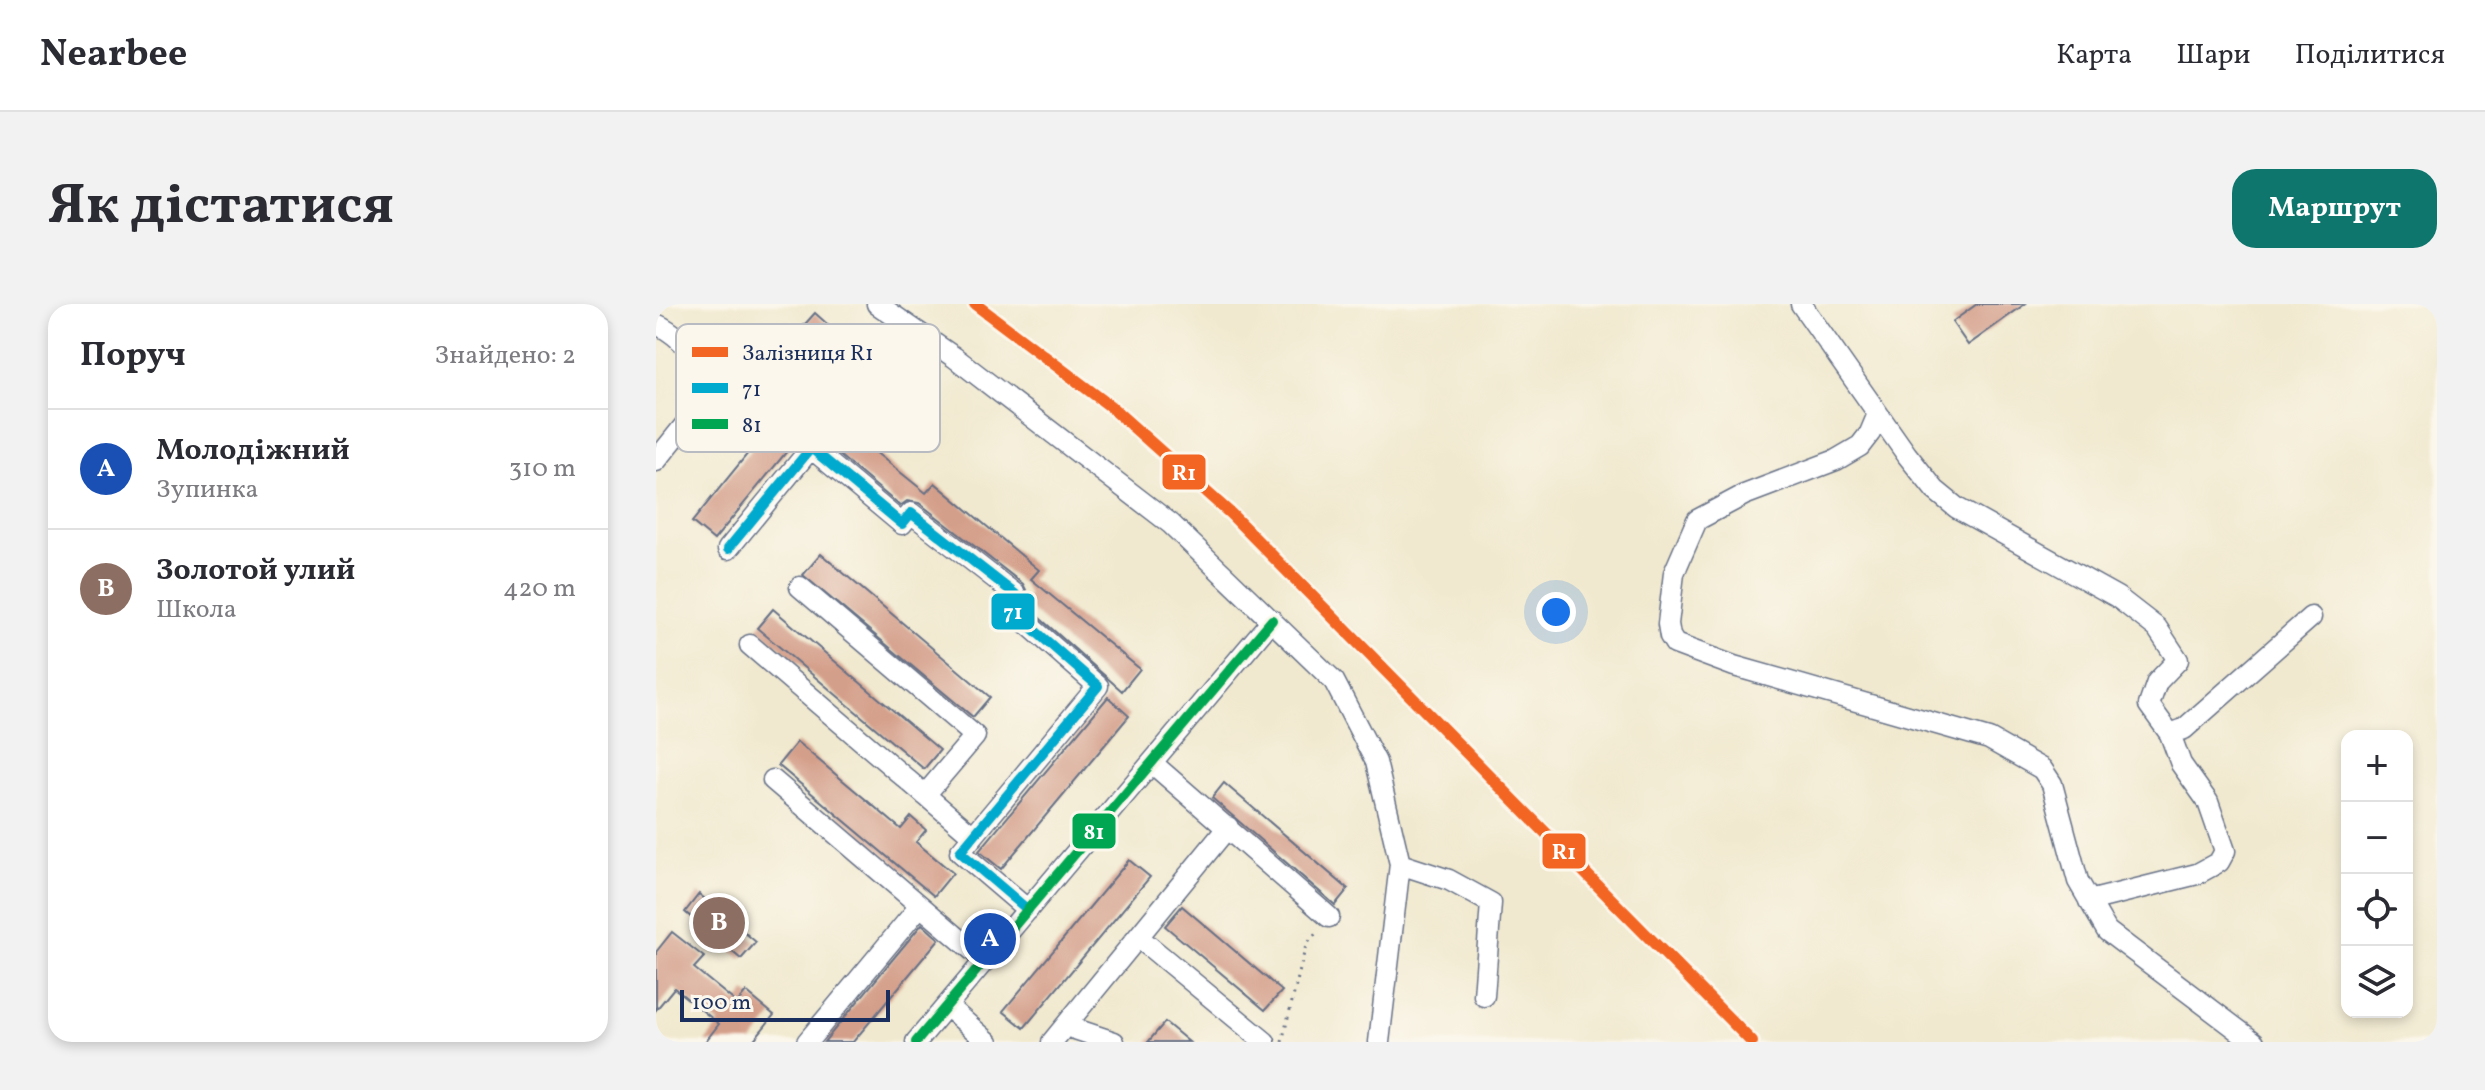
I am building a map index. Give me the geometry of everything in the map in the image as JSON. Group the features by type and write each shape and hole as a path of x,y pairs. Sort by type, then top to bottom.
{"street":[{"path":"877,304 906,324"},
{"path":"1801,304 1935,490 1957,508 2117,597 2157,628 2178,660 2157,682 2149,705 2170,734 2181,764 2208,802 2225,851 2219,862 2197,874 2136,892 2089,901"},
{"path":"940,347 1171,524 1334,681 1376,762 1400,864 1379,1042"},
{"path":"1878,414 1860,446 1822,466 1744,495 1697,520 1674,573 1669,602 1670,636 1675,644 1734,666 1989,739 2042,769 2052,784 2078,881 2107,931 2254,1042"},
{"path":"656,461 676,436"},
{"path":"728,549 808,452"},
{"path":"816,452 902,524 911,513 1015,594 1007,606 1098,686 960,852 1028,910"},
{"path":"800,587 975,736 925,795"},
{"path":"2170,734 2184,729 2311,617"},
{"path":"916,1042 1272,620"},
{"path":"750,645 973,836"},
{"path":"1152,763 1329,917"},
{"path":"773,780 985,961"},
{"path":"1052,1042 1228,827"},
{"path":"1400,864 1449,880 1491,903 1484,996"},
{"path":"807,1042 920,906"},
{"path":"1138,937 1265,1042"},
{"path":"947,1006 988,1042"},
{"path":"1066,1026 1114,1042"}],"path":[{"path":"1282,1042 1306,945 1329,917"}],"building":[{"path":"1977,304 2025,304 1968,345 1952,322"},
{"path":"815,313 827,324 805,324"},
{"path":"749,452 786,452 714,540 692,522"},
{"path":"836,452 875,452 926,493 935,483 1039,570 1031,579 1140,669 1122,691 1024,604 1028,594 1023,584 919,503 907,501 900,506"},
{"path":"821,554 990,697 973,717 803,575"},
{"path":"773,609 940,750 924,769 757,628"},
{"path":"1108,697 1129,716 1001,869 979,851"},
{"path":"797,742 901,829 911,817 926,830 916,842 953,873 934,896 778,765"},
{"path":"1224,783 1348,889 1335,905 1212,798"},
{"path":"1129,860 1150,877 1024,1028 1003,1011"},
{"path":"699,894 756,942 741,959 685,912"},
{"path":"1182,906 1282,991 1265,1010 1165,926"},
{"path":"922,924 939,939 853,1042 824,1042"},
{"path":"672,932 704,957 694,968 737,1003 746,992 774,1015 752,1042 705,1042 719,1024 674,988 656,1010 656,952"},
{"path":"1165,1022 1189,1042 1148,1042"}],"rail line":[{"name":"R1","path":"975,304 1110,406 1231,514 1752,1042"}],"transit line":[{"name":"71","path":"728,549 808,452"},
{"name":"71","path":"816,452 902,524 911,513 1015,594 1007,606 1098,686 960,852 1028,910"},
{"name":"81","path":"916,1042 1272,620"}],"place":[{"name":"Золотой улий","path":"719,923"},
{"name":"Молодіжний","path":"990,939"}]}
